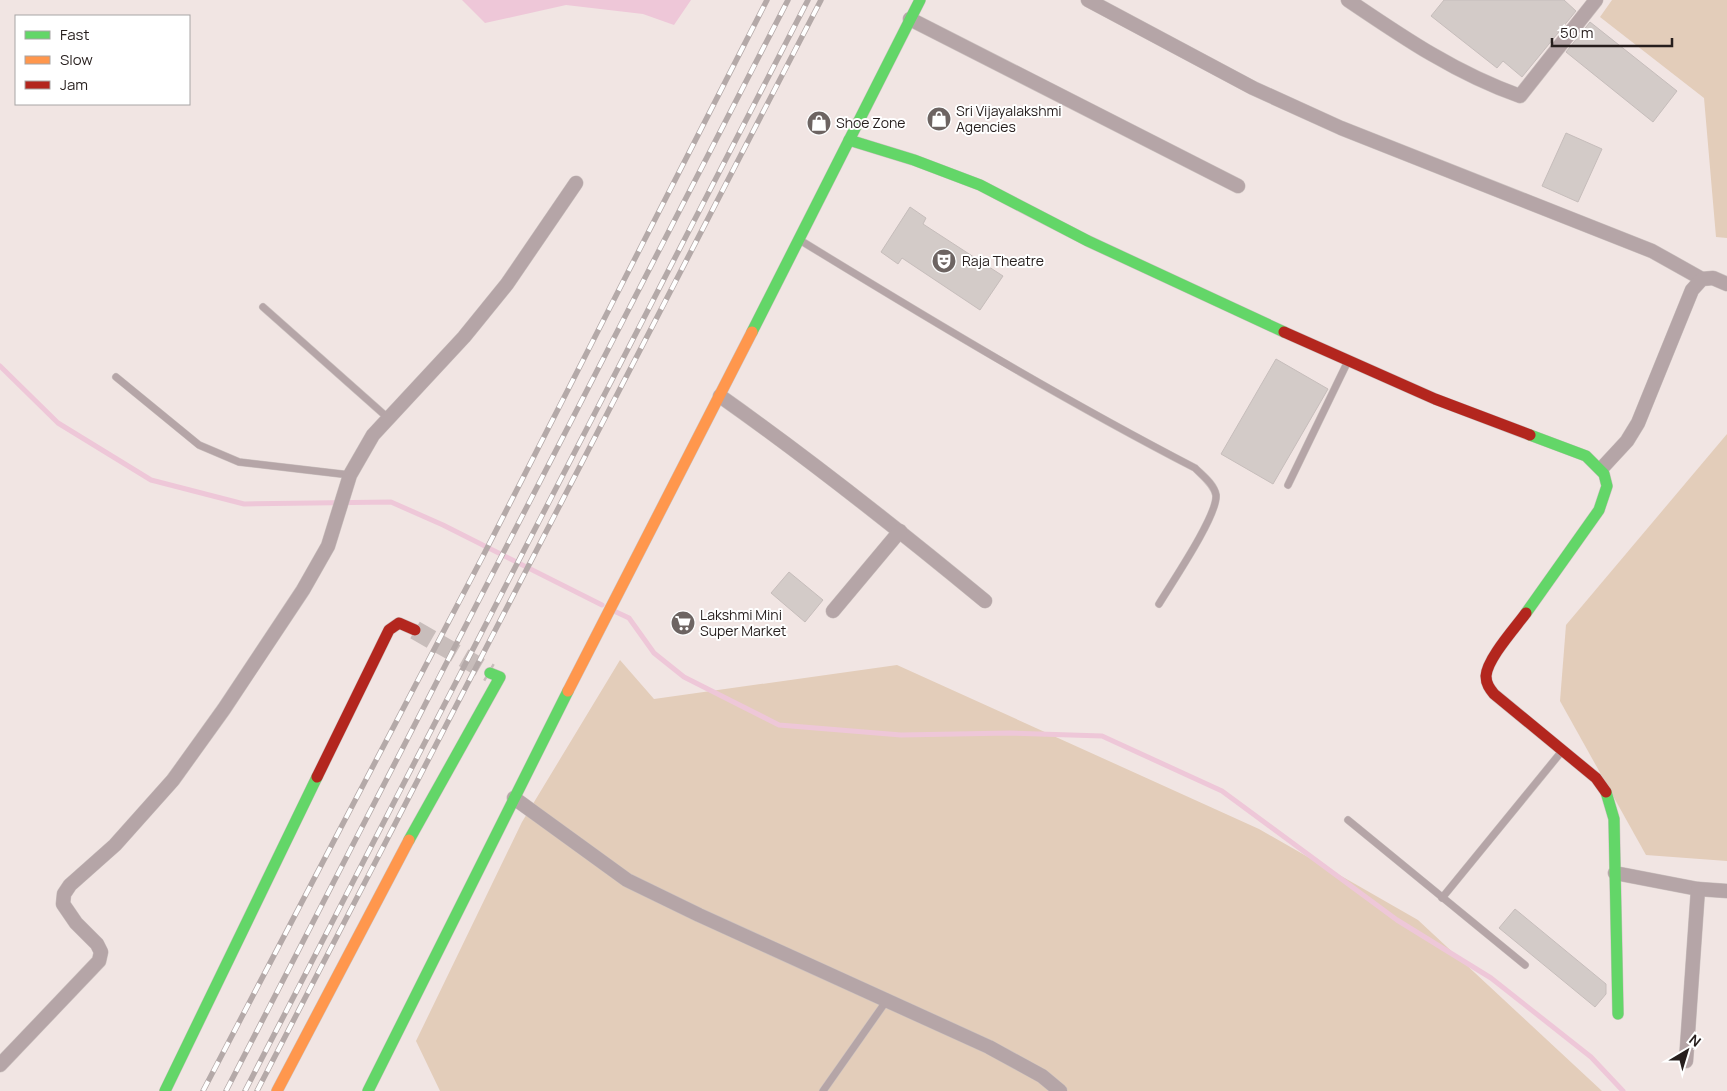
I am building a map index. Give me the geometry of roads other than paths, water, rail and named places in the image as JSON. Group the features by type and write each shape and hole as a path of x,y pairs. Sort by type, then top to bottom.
{"main road":[{"path":"368,1091 621,585 720,396 920,0"},
{"path":"849,140 914,160 980,185 1088,241 1434,399 1586,456 1602,468 1607,481 1598,510 1489,666 1485,677 1487,686 1494,694 1596,778 1608,796 1614,819 1618,1014"},
{"path":"165,1091 389,630 399,623 415,630"},
{"path":"277,1091 342,965 469,729 500,677 490,672"}],"street":[{"path":"1088,0 1252,88 1341,128 1652,251 1702,279 1713,278 1727,284"},
{"path":"1348,0 1445,63 1483,83 1520,96 1596,0"},
{"path":"910,19 1238,186"},
{"path":"0,1065 99,961 101,952 97,944 76,923 63,904 64,894 70,885 115,846 179,772 303,590 328,546 350,475 373,435 464,337 507,284 576,183"},
{"path":"1602,468 1627,441 1638,422 1683,307 1692,290 1702,279"},
{"path":"720,396 795,449 900,531 985,601"},
{"path":"833,611 900,531"},
{"path":"514,798 627,880 989,1048 1042,1076 1060,1091"},
{"path":"1615,873 1698,889 1727,891"},
{"path":"1686,1061 1698,889"}],"lane":[{"path":"799,239 948,331 1093,415 1195,468 1208,480 1216,495 1212,515 1159,604"},
{"path":"264,307 388,418"},
{"path":"1288,485 1349,360"},
{"path":"116,377 199,445 239,462 350,475"},
{"path":"1442,898 1562,751"},
{"path":"1348,820 1525,965"},
{"path":"823,1091 888,1000"}],"waterway":[{"path":"0,366 58,423 151,480 244,504 391,502 443,525 602,605"},
{"path":"614,611 629,618 654,653 684,677 779,725 901,735 1010,733 1102,736 1222,791 1397,920 1491,978 1591,1057 1623,1091"}],"tunnel":[{"path":"415,630 490,673"}],"railway":[{"path":"203,1091 483,556 767,0"},
{"path":"226,1091 788,0"},
{"path":"245,1091 808,0"},
{"path":"257,1091 821,0"}],"place":[{"name":"Sri Vijayalakshmi Agencies","path":"939,119"},
{"name":"Shoe Zone","path":"819,123"},
{"name":"Raja Theatre","path":"944,261"},
{"name":"Lakshmi Mini Super Market","path":"683,623"}]}
